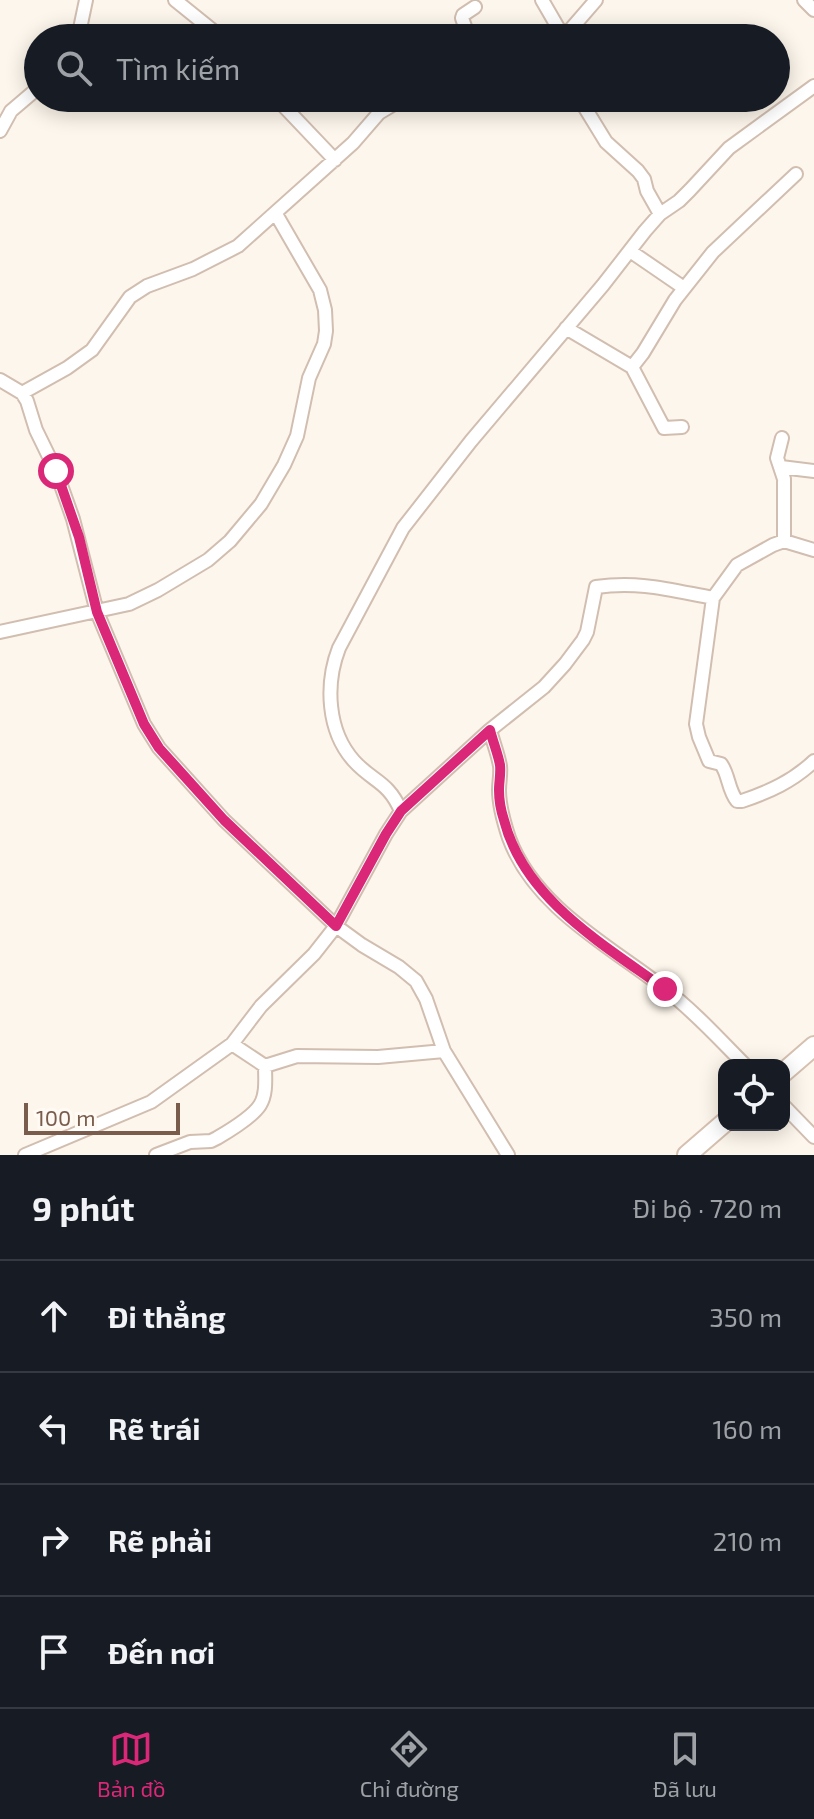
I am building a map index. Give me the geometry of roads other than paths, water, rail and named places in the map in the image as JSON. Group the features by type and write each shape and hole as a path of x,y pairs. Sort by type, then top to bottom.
{"main road":[{"path":"790,1067 814,1046"},
{"path":"687,1155 718,1128"}],"street":[{"path":"81,24 86,0"},
{"path":"175,0 205,24"},
{"path":"542,0 556,24"},
{"path":"576,24 596,0"},
{"path":"804,0 814,10"},
{"path":"464,24 462,18 475,7"},
{"path":"790,104 814,86"},
{"path":"0,131 11,111 24,100"},
{"path":"289,112 335,160"},
{"path":"22,393 92,350 130,297 238,246 335,160 381,112"},
{"path":"588,112 606,142 644,179 660,214"},
{"path":"401,811 396,798 385,785 355,762 344,746 336,727 329,689 339,648 403,528 496,410 660,214 679,201 729,148 778,112"},
{"path":"632,367 684,288 713,252 796,174"},
{"path":"0,632 129,604 158,590 221,550 261,504 297,436 309,378 324,344 325,310 320,290 276,214"},
{"path":"630,251 684,288"},
{"path":"566,328 632,367 664,428 682,427"},
{"path":"0,380 22,393 27,401 73,519 97,612 144,724 159,748 224,820 336,926 416,981 426,999 444,1051 508,1155"},
{"path":"782,438 777,458 784,479 784,541"},
{"path":"781,467 814,471"},
{"path":"814,550 784,541 773,545 737,565 713,598 696,724 709,761 721,764 737,801 774,790 814,761"},
{"path":"25,1155 151,1102 232,1044 261,1006 314,954 336,926 401,811 490,730 544,687 574,652 587,632 596,587 644,584 713,598"},
{"path":"490,730 501,768 499,791 509,839 533,879 587,932 694,1013 739,1059"},
{"path":"232,1044 265,1066"},
{"path":"265,1066 297,1056 378,1057 444,1051"},
{"path":"156,1155 190,1142 211,1141 254,1112 261,1105 266,1083 265,1066"},
{"path":"790,1112 814,1137"}]}
